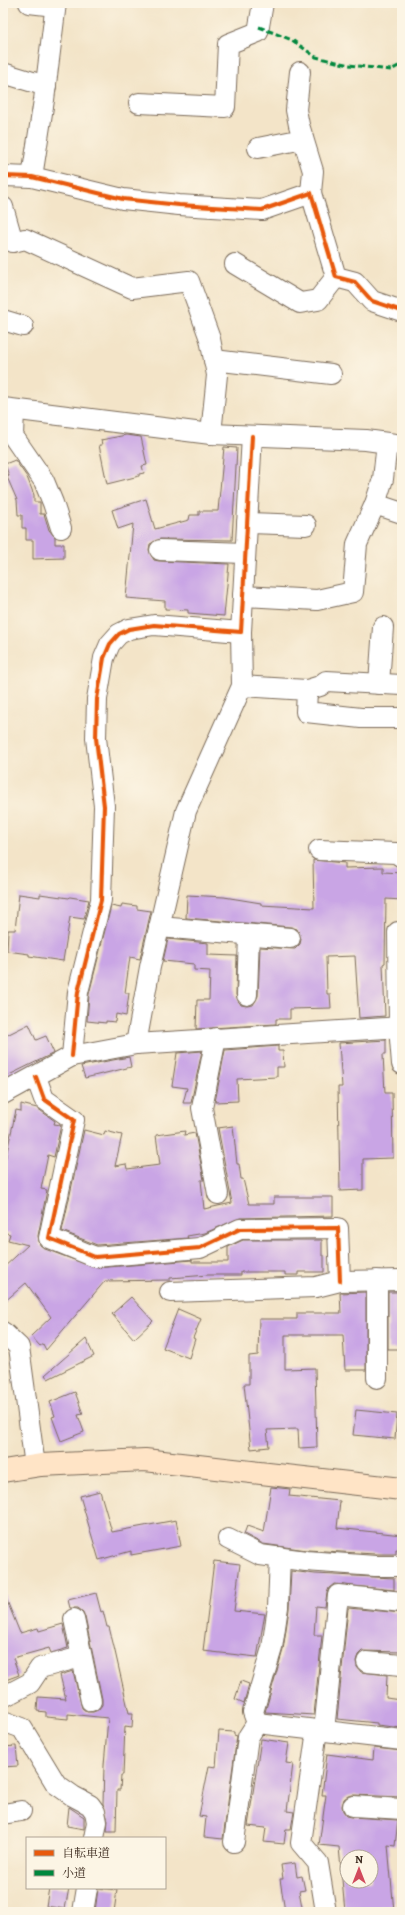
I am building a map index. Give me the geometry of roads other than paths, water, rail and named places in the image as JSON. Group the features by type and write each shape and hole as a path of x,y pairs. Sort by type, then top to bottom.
{"street":[{"path":"29,3 56,5 46,86 32,177"},
{"path":"139,103 225,107 228,44 258,32 263,3"},
{"path":"300,72 296,110 313,171 311,192 336,277"},
{"path":"3,74 46,86"},
{"path":"258,148 303,139"},
{"path":"3,176 32,177 123,199 179,205 262,210 311,192"},
{"path":"3,208 8,243 25,239 132,288 189,280 210,339 217,375 211,434"},
{"path":"235,264 300,303 318,300 336,277"},
{"path":"336,277 355,282 372,301 402,311"},
{"path":"3,320 23,326"},
{"path":"214,360 331,374"},
{"path":"61,528 44,481 13,436 9,409 211,434 366,440 394,444 375,504 357,544 353,592 318,600 243,596"},
{"path":"136,1044 159,927 186,811 242,686 241,632 252,436"},
{"path":"375,504 402,513"},
{"path":"247,523 306,525"},
{"path":"160,550 245,553"},
{"path":"72,1056 78,992 101,900 104,806 96,738 97,699 104,658 110,644 119,634 129,629 154,625 241,632"},
{"path":"379,684 383,627"},
{"path":"242,686 307,690 320,686 326,681 402,685"},
{"path":"307,690 306,712 361,718 402,718"},
{"path":"319,850 396,853 402,857"},
{"path":"159,927 290,938"},
{"path":"398,932 402,1064"},
{"path":"247,995 250,935"},
{"path":"3,1094 72,1056 136,1044 400,1027"},
{"path":"216,1038 202,1108 218,1194"},
{"path":"36,1077 44,1099 74,1120 49,1238 95,1257 200,1248 240,1229 338,1228 340,1281"},
{"path":"377,1280 378,1378"},
{"path":"170,1292 316,1287 340,1281 402,1280"},
{"path":"3,1332 19,1347 35,1466"},
{"path":"3,1471 35,1466 145,1460 402,1489"},
{"path":"228,1539 260,1555 375,1566 402,1566"},
{"path":"257,1723 253,1712 272,1648 278,1607 280,1557"},
{"path":"326,1912 318,1863 301,1843 321,1730 338,1595 402,1602"},
{"path":"74,1619 91,1701"},
{"path":"3,1697 30,1683 40,1668 81,1657"},
{"path":"367,1662 402,1665"},
{"path":"3,1721 22,1728 56,1784 73,1796 90,1805 95,1812 97,1822 94,1837"},
{"path":"257,1723 402,1740"},
{"path":"234,1842 248,1737 257,1723"},
{"path":"353,1806 402,1809"},
{"path":"83,1912 87,1889"}]}
